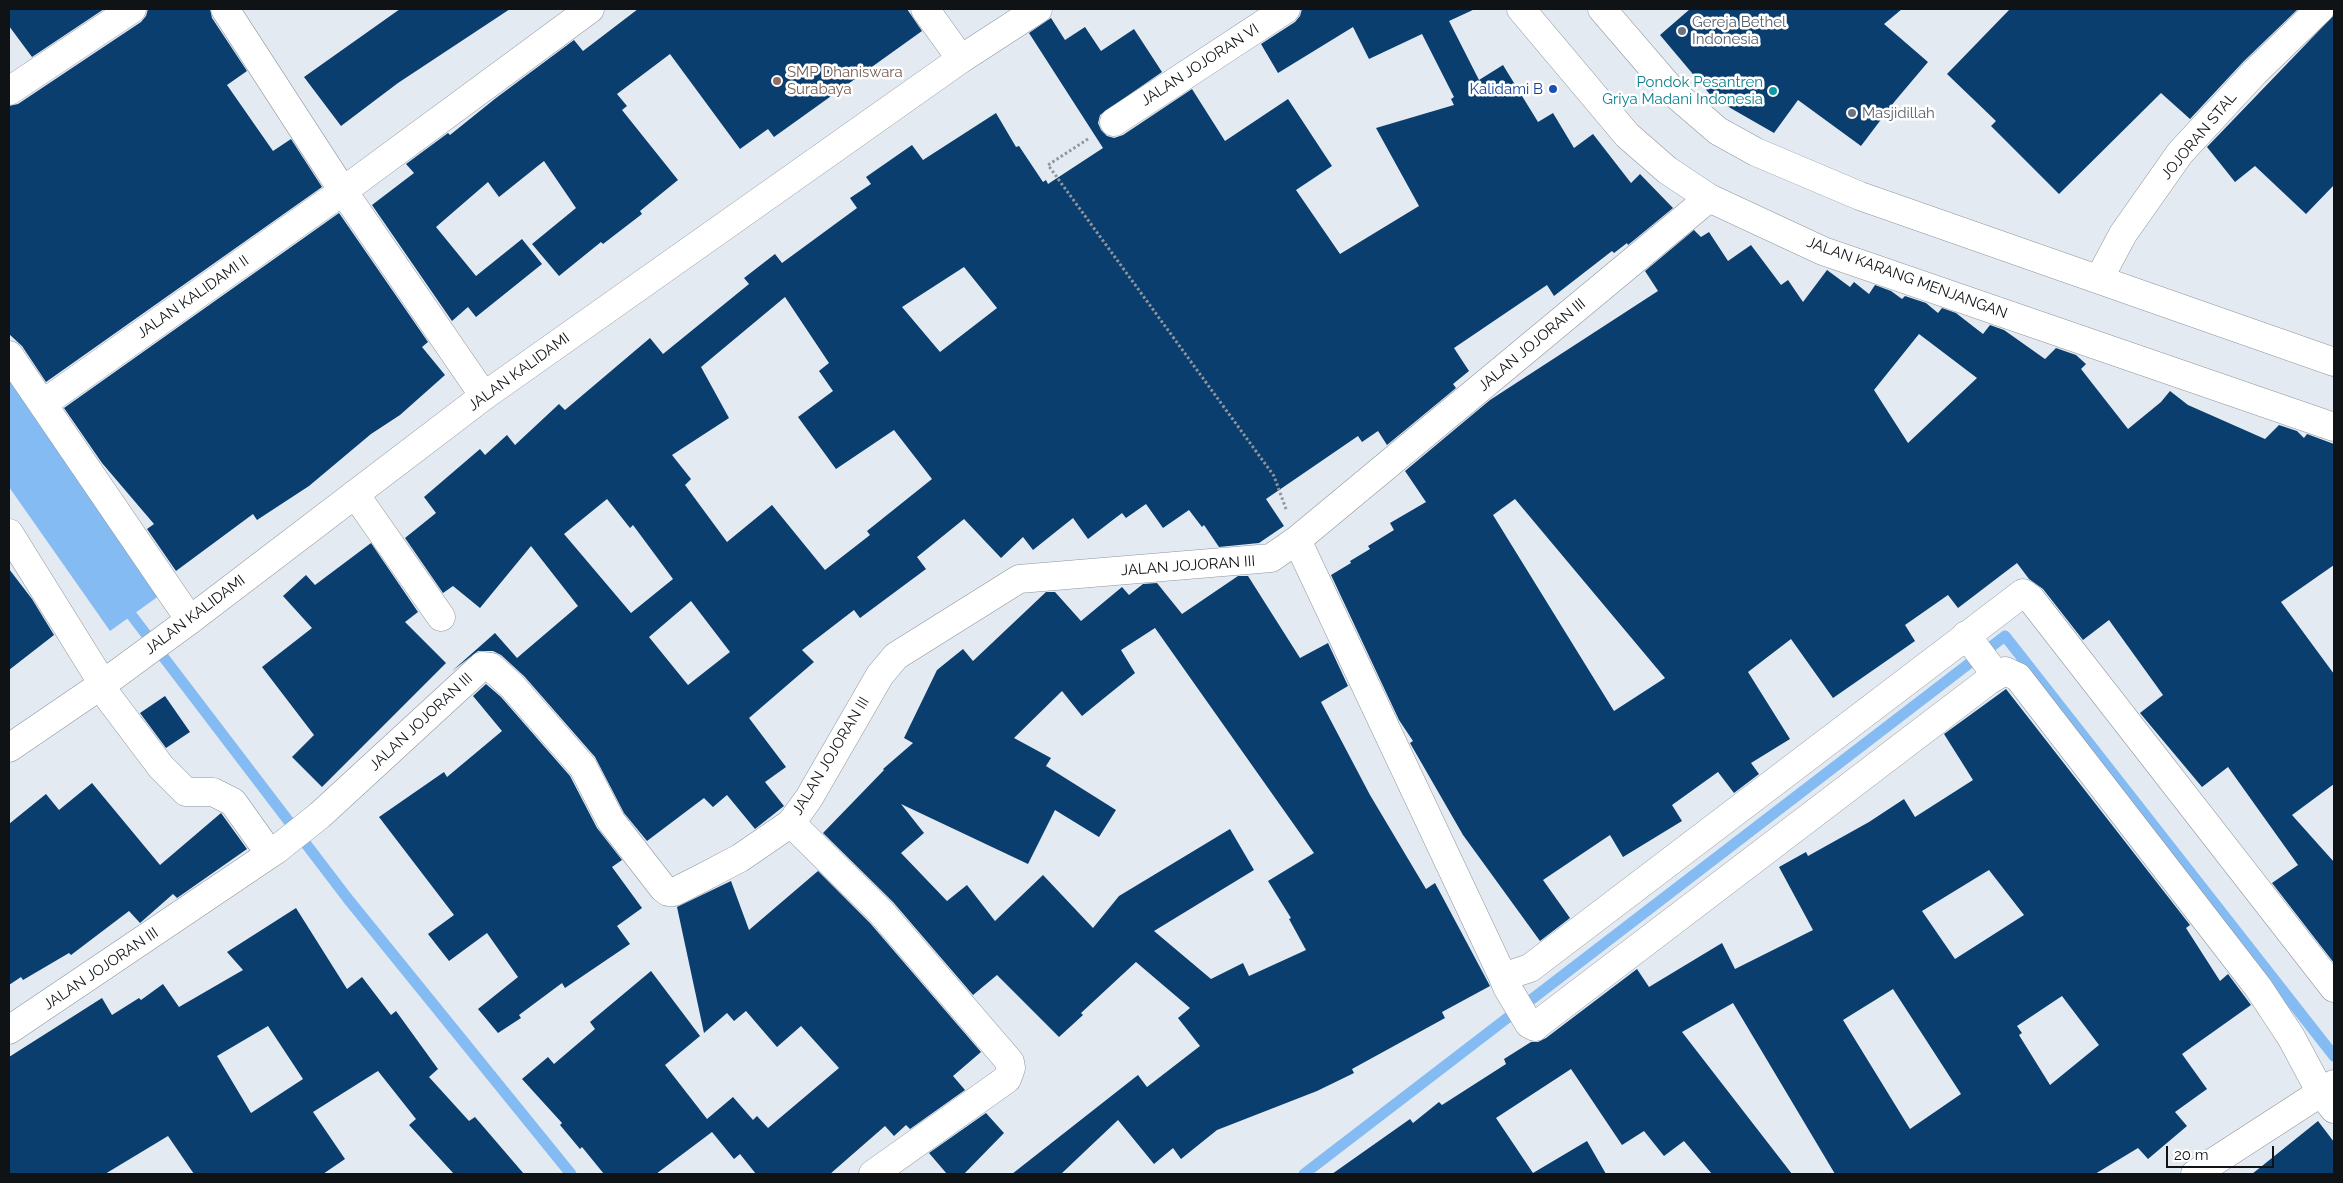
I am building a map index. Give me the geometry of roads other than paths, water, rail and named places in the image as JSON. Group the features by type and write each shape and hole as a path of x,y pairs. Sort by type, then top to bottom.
{"street":[{"path":"9,91 132,9"},
{"path":"225,9 343,191 484,396"},
{"name":"JALAN KALIDAMI II","path":"44,403 343,191 590,9"},
{"path":"925,9 961,59"},
{"name":"JALAN KALIDAMI","path":"9,748 187,622 484,396 961,59 1038,9"},
{"name":"JALAN JOJORAN VI","path":"1114,122 1286,9"},
{"name":"JALAN KARANG MENJANGAN","path":"1521,9 1627,135 1667,170 1709,198 1823,251 2334,428"},
{"path":"1602,9 1676,94 1718,131 1756,152 1860,196 2334,362"},
{"name":"JOJORAN STAL","path":"2099,279 2122,234 2180,153 2255,72 2320,9"},
{"name":"JALAN JOJORAN III","path":"9,1030 273,852 320,815 477,670 487,666 512,686 583,767 611,821 631,850 668,892 674,892 740,858 790,823 809,798 887,665 1009,583 1029,577 1266,560 1276,556 1709,198"},
{"path":"9,355 44,403 187,622"},
{"path":"355,494 441,617"},
{"path":"9,533 103,683 161,767 186,792 213,792 233,802 273,852"},
{"path":"1297,540 1505,982 1529,1024 1535,1027 1994,672 2005,672 2018,677 2258,987 2329,1094 2196,1174"},
{"path":"1505,982 1530,968 1969,638 2018,595 2027,595 2334,988"},
{"path":"1969,638 1994,672"},
{"path":"790,823 881,912 1010,1062 1011,1068 1007,1079 873,1174"}],"water":[{"path":"9,367 163,593 110,631 9,487"}],"waterway":[{"path":"123,604 348,899 571,1174"},
{"path":"1304,1174 2005,636 2334,1056"}],"place":[{"name":"Gereja Bethel Indonesia","path":"1682,31"},
{"name":"SMP Dhaniswara Surabaya","path":"777,81"},
{"name":"Kalidami B","path":"1553,89"},
{"name":"Pondok Pesantren Griya Madani Indonesia","path":"1773,91"},
{"name":"Masjidillah","path":"1852,113"}]}
